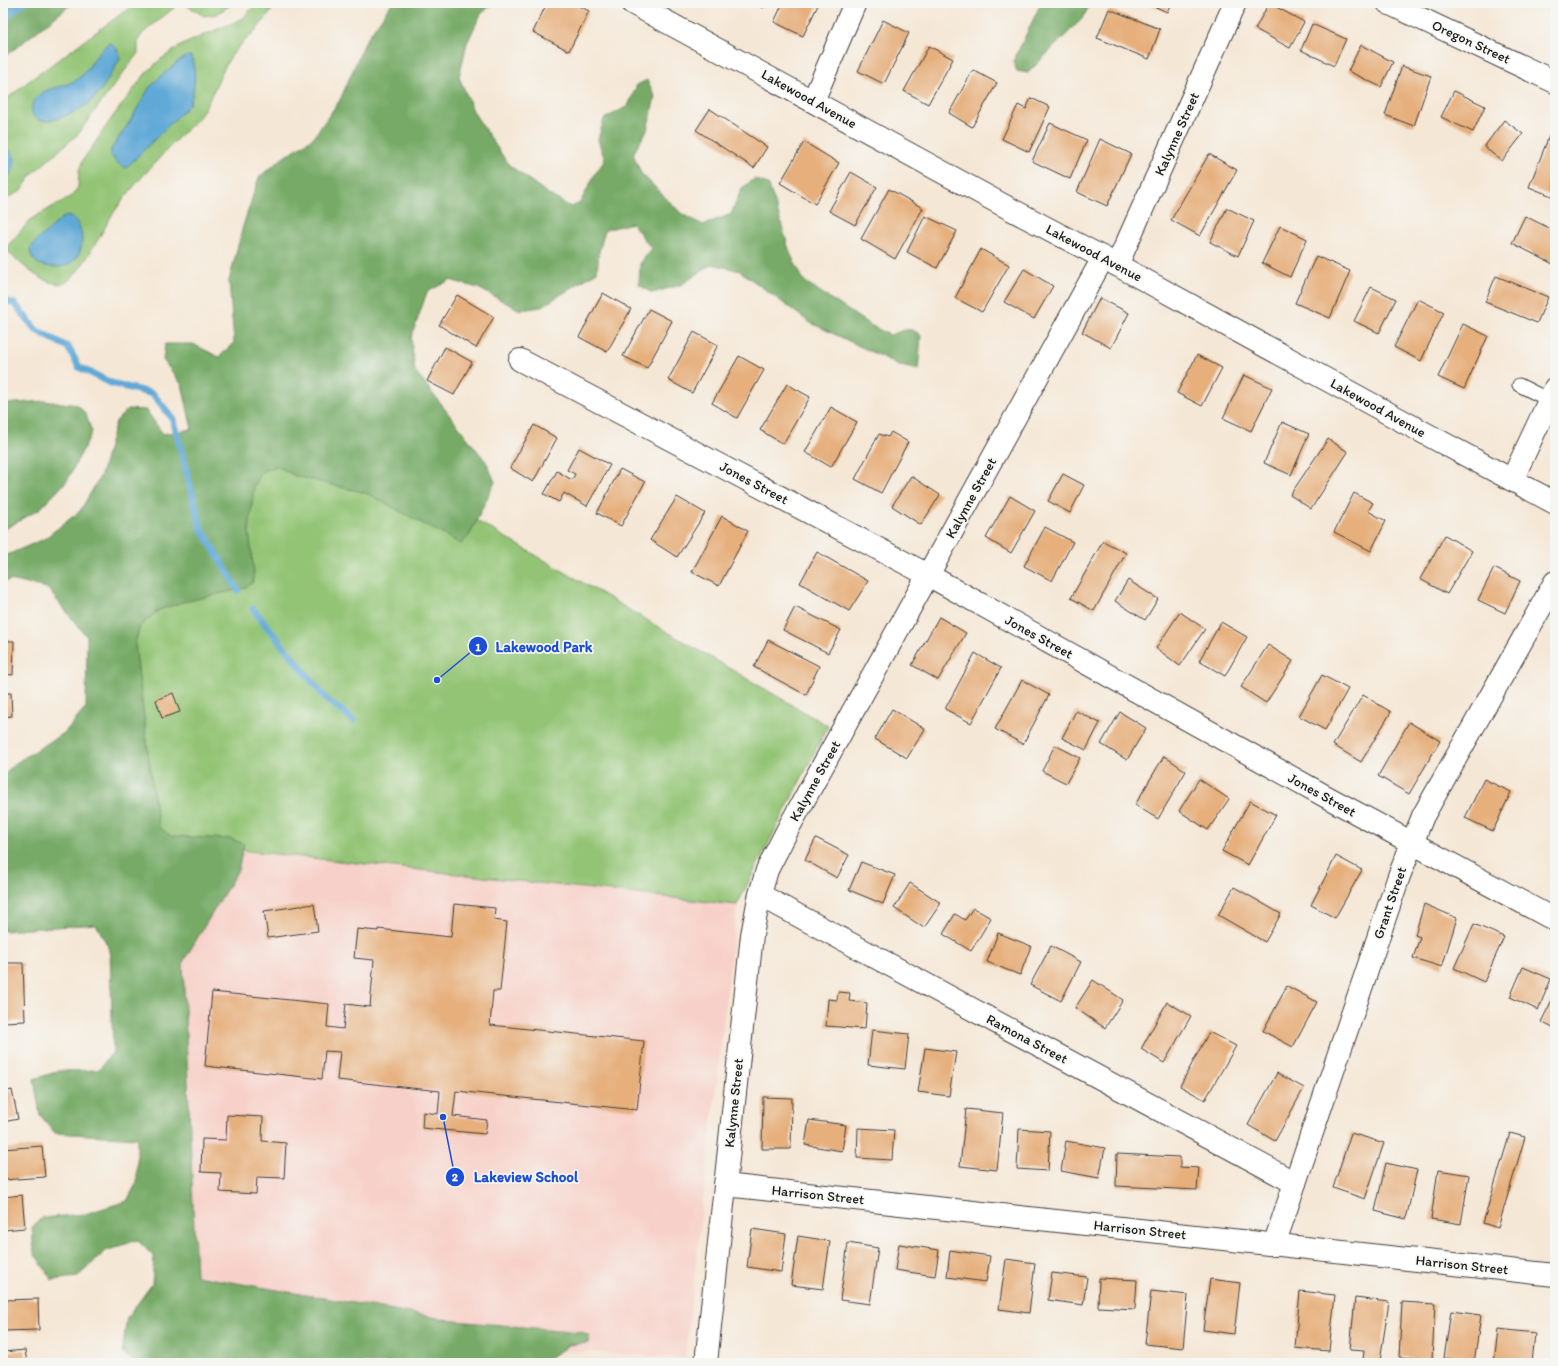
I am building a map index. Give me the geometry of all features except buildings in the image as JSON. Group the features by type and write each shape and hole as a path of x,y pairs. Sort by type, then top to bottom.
{"street":[{"name":"Lakewood Avenue","path":"632,3 1555,503"},
{"path":"813,101 855,3"},
{"name":"Kalynne Street","path":"706,1363 752,935 767,870 789,827 928,575 1110,261 1235,3"},
{"name":"Oregon Street","path":"1388,3 1555,82"},
{"name":"Jones Street","path":"520,360 928,575 1325,796 1555,920"},
{"path":"1512,480 1552,394"},
{"name":"Grant Street","path":"1274,1245 1411,843 1422,816 1555,582"},
{"name":"Ramona Street","path":"760,895 1295,1184"},
{"name":"Harrison Street","path":"725,1186 1555,1275"}],"lane":[{"path":"1519,385 1552,394"}],"shaded area":[{"path":"144,837 185,844 737,905 685,1358 197,1329"}],"green space":[{"path":"3,3 73,3 3,58"},
{"path":"136,3 180,3 143,33 138,40 138,53 77,135 32,174 21,191 3,200 3,102 29,81"},
{"path":"180,3 234,3 217,14 204,16"},
{"path":"257,3 277,3 258,28 231,57 224,68 206,106 197,120 179,136 135,185 112,215 82,266 67,282 61,284 54,283 38,277 5,249 31,219 70,197 75,192 78,187 79,170 83,160 114,115 146,73 161,59 182,45 242,19"},
{"path":"392,3 494,3 481,14 467,43 459,77 474,113 508,164 551,196 571,207 580,203 595,174 605,160 598,140 604,119 628,106 637,85 647,80 655,97 647,130 633,154 641,173 682,214 703,225 731,214 742,188 754,179 768,184 790,253 804,281 870,325 890,335 910,330 921,336 918,370 901,366 809,322 740,271 712,264 681,285 652,293 639,285 640,264 651,248 632,223 605,230 599,252 597,272 541,307 520,310 478,288 450,280 427,292 411,338 415,371 487,463 495,482 469,536 461,544 366,493 295,476 277,466 263,471 254,486 249,531 254,572 253,582 245,588 183,602 159,610 140,626 135,644 159,827 171,836 231,839 244,844 238,870 183,962 196,1276 455,1321 582,1332 590,1336 588,1343 568,1345 544,1363 136,1363 122,1353 127,1318 152,1284 154,1257 137,1240 106,1251 77,1277 52,1280 34,1253 32,1227 42,1218 85,1214 127,1201 137,1182 137,1138 55,1133 40,1115 34,1079 59,1071 98,1070 113,1052 110,950 96,924 3,931 3,776 14,764 64,733 86,708 87,637 47,588 10,580 3,583 3,555 7,555 44,539 80,511 101,475 116,421 128,409 146,410 163,434 192,429 182,385 163,360 165,344 193,344 219,357 234,342 229,281 243,226 259,177 284,157 313,138 340,100 366,40"},
{"path":"1041,3 1091,3 1082,19 1028,73 1017,71 1013,62"},
{"path":"236,380 828,726 737,905 185,844 144,837 120,636"},
{"path":"45,401 78,405 86,415 92,432 67,481 40,509 3,530 3,404"}],"water":[{"path":"109,43 117,50 120,59 95,98 78,110 61,118 44,121 33,115 33,104 40,94 50,89 74,82 87,70 104,47"},
{"path":"191,56 195,74 193,94 189,105 126,168 116,162 111,155 111,149 129,123 149,88 180,60"},
{"path":"8,149 12,153 15,161 10,174 3,182 3,152"},
{"path":"67,216 74,219 79,226 82,245 78,255 72,263 61,267 39,264 31,255 30,249 38,239 62,218"}],"waterway":[{"path":"3,19 23,3"},
{"path":"3,300 15,304 36,330 68,347 79,367 111,383 153,394 173,419 201,528 238,590"},
{"path":"253,609 327,700 353,720"}],"place":[{"name":"Lakewood Park","path":"437,680"},
{"name":"Lakeview School","path":"443,1117"}]}
